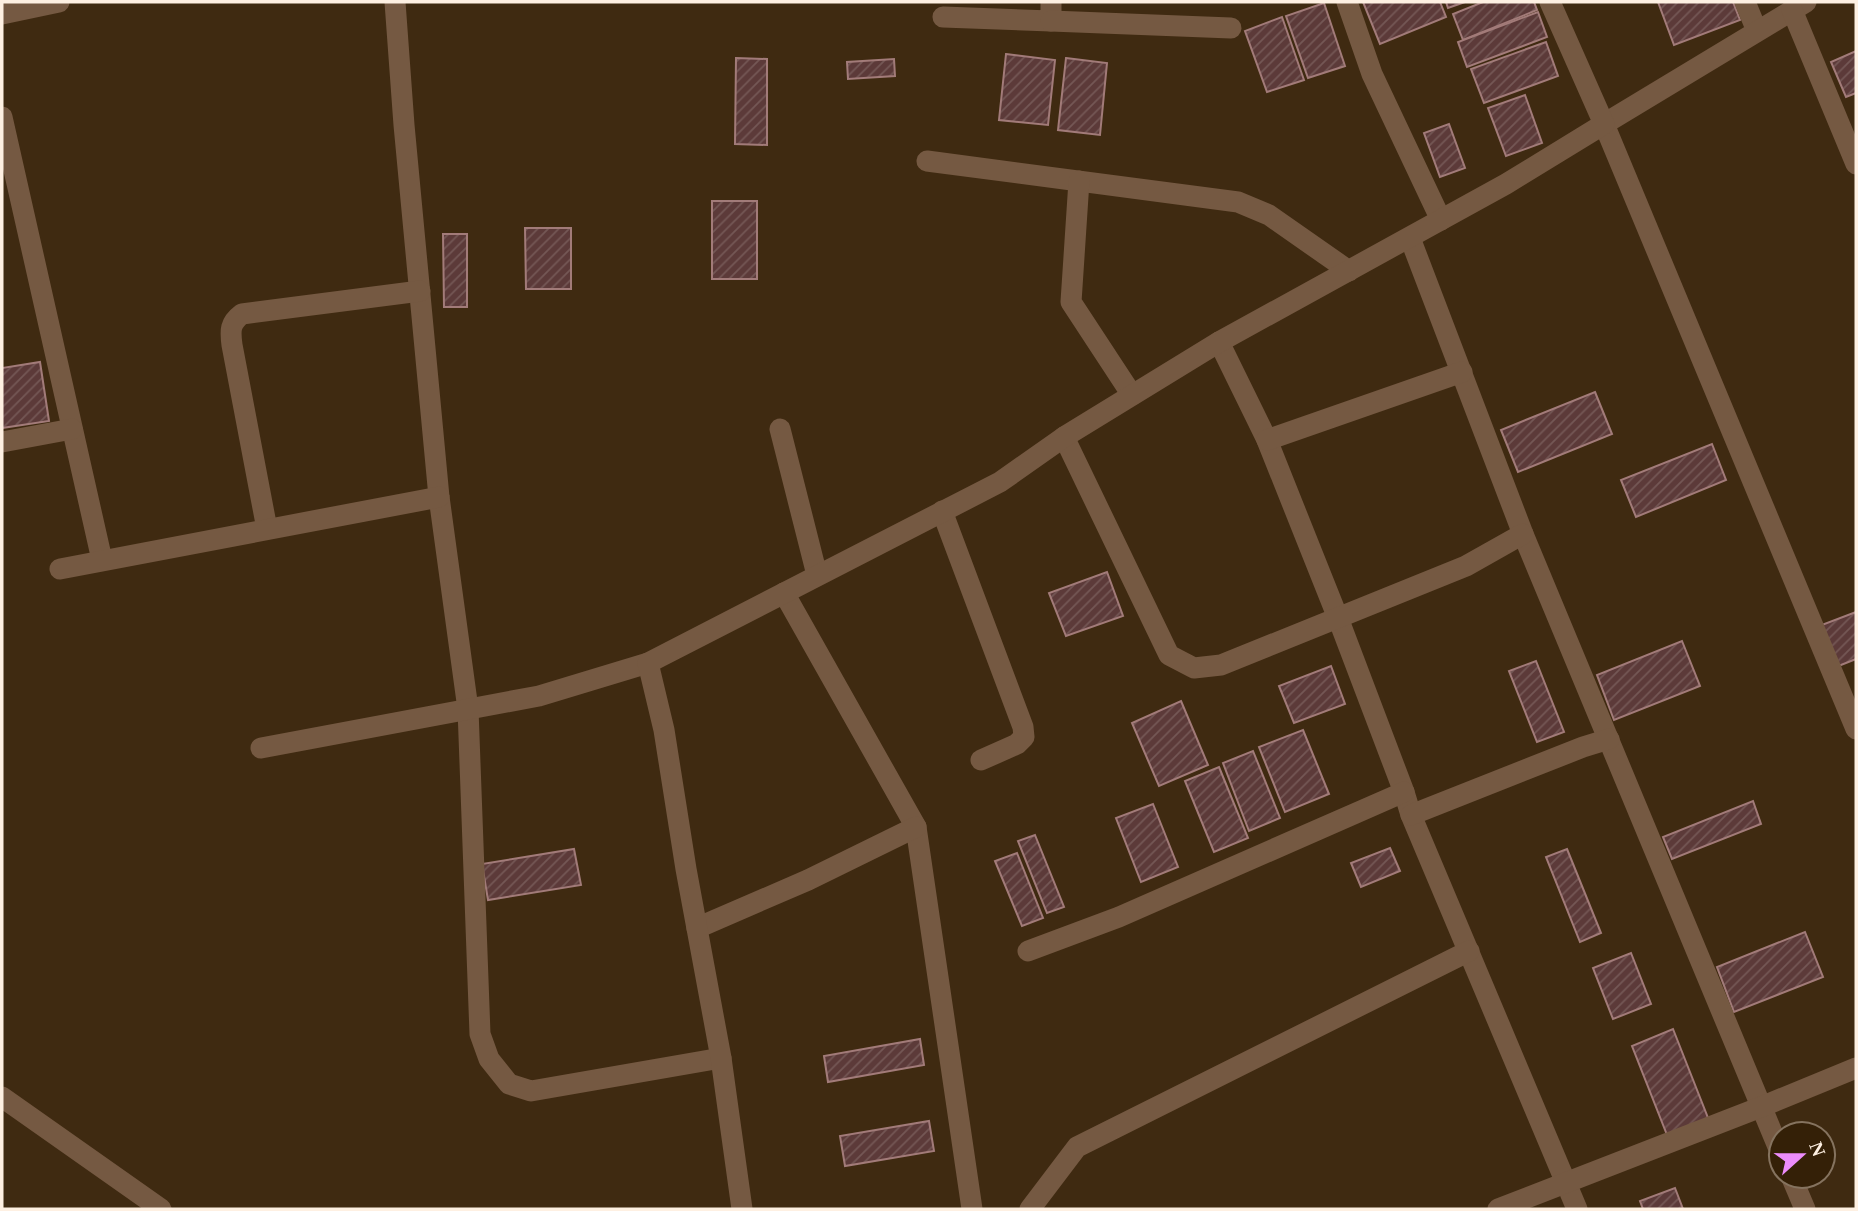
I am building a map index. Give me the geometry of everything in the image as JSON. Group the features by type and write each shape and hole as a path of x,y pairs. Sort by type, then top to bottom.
{"street":[{"path":"2,14 59,2"},
{"path":"395,2 439,497 468,709 480,1034 489,1059 509,1084 531,1091 720,1058"},
{"path":"1347,2 1372,74 1441,220"},
{"path":"1550,2 1604,124 1856,729"},
{"path":"1745,2 1757,31"},
{"path":"261,748 539,696 648,663 1000,482 1065,437 1219,342 1506,184 1799,6 1856,164"},
{"path":"943,17 1051,11 1231,28"},
{"path":"2,117 102,560"},
{"path":"927,161 1238,202 1269,215 1349,271"},
{"path":"1079,181 1071,302 1132,395"},
{"path":"1410,238 1523,534 1767,1121"},
{"path":"267,529 232,345 230,332 234,320 242,314 420,291"},
{"path":"1219,342 1267,440 1338,618 1411,816 1577,1209"},
{"path":"1267,440 1462,372"},
{"path":"2,442 72,429"},
{"path":"780,429 817,575"},
{"path":"1065,437 1169,655 1194,668 1221,665 1466,566 1523,534"},
{"path":"61,569 439,497"},
{"path":"942,511 1023,727 1024,737 1017,744 981,760"},
{"path":"784,593 916,827 972,1209"},
{"path":"648,663 664,730 720,1058 742,1209"},
{"path":"1411,816 1609,739"},
{"path":"1028,951 1119,917 1404,792"},
{"path":"697,928 808,880 916,827"},
{"path":"1030,1209 1077,1147 1469,951"},
{"path":"1498,1209 1856,1068"},
{"path":"2,1097 161,1209"},
{"path":"1797,1190 1805,1209"}],"building":[{"path":"1363,2 1440,2 1446,17 1380,44"},
{"path":"1446,2 1465,2 1448,8"},
{"path":"1483,2 1534,2 1537,10 1463,40 1453,14"},
{"path":"1658,2 1733,2 1740,20 1674,45"},
{"path":"1324,3 1345,66 1308,78 1286,16"},
{"path":"1538,12 1547,37 1467,67 1458,42"},
{"path":"1282,17 1304,80 1267,92 1245,31"},
{"path":"1546,42 1558,76 1484,103 1471,69"},
{"path":"1856,51 1856,93 1846,97 1831,62"},
{"path":"1006,54 1055,60 1048,125 999,120"},
{"path":"736,58 767,59 767,145 735,144"},
{"path":"1066,58 1107,63 1100,135 1058,130"},
{"path":"894,59 895,76 848,79 847,62"},
{"path":"1525,95 1542,143 1506,156 1488,108"},
{"path":"1449,124 1465,168 1440,177 1424,133"},
{"path":"712,201 757,201 757,279 712,279"},
{"path":"525,228 571,228 571,289 526,289"},
{"path":"443,234 467,234 467,307 444,307"},
{"path":"40,362 49,421 2,428 2,368"},
{"path":"1595,392 1612,434 1518,472 1501,430"},
{"path":"1712,444 1726,480 1636,517 1621,480"},
{"path":"1107,572 1123,616 1066,636 1049,593"},
{"path":"1856,612 1856,659 1836,667 1819,626"},
{"path":"1682,641 1700,686 1614,720 1597,675"},
{"path":"1536,661 1564,732 1537,742 1509,671"},
{"path":"1331,666 1345,704 1294,723 1279,686"},
{"path":"1181,701 1208,765 1159,786 1132,723"},
{"path":"1303,730 1329,794 1285,812 1259,747"},
{"path":"1253,751 1280,818 1249,831 1223,763"},
{"path":"1219,767 1248,838 1214,852 1185,781"},
{"path":"1753,801 1761,824 1672,859 1663,837"},
{"path":"1153,804 1178,867 1141,882 1116,818"},
{"path":"1035,835 1064,907 1047,913 1018,841"},
{"path":"1390,848 1400,871 1361,887 1351,863"},
{"path":"574,849 581,885 488,900 482,864"},
{"path":"1567,849 1601,933 1580,942 1546,857"},
{"path":"1017,853 1043,918 1022,926 995,861"},
{"path":"1805,932 1823,977 1734,1012 1717,967"},
{"path":"1631,953 1651,1004 1613,1019 1593,968"},
{"path":"1673,1029 1710,1123 1669,1140 1632,1046"},
{"path":"920,1039 924,1065 828,1082 824,1056"},
{"path":"929,1121 934,1151 845,1166 840,1136"},
{"path":"1675,1188 1683,1209 1643,1209 1640,1201"}]}
